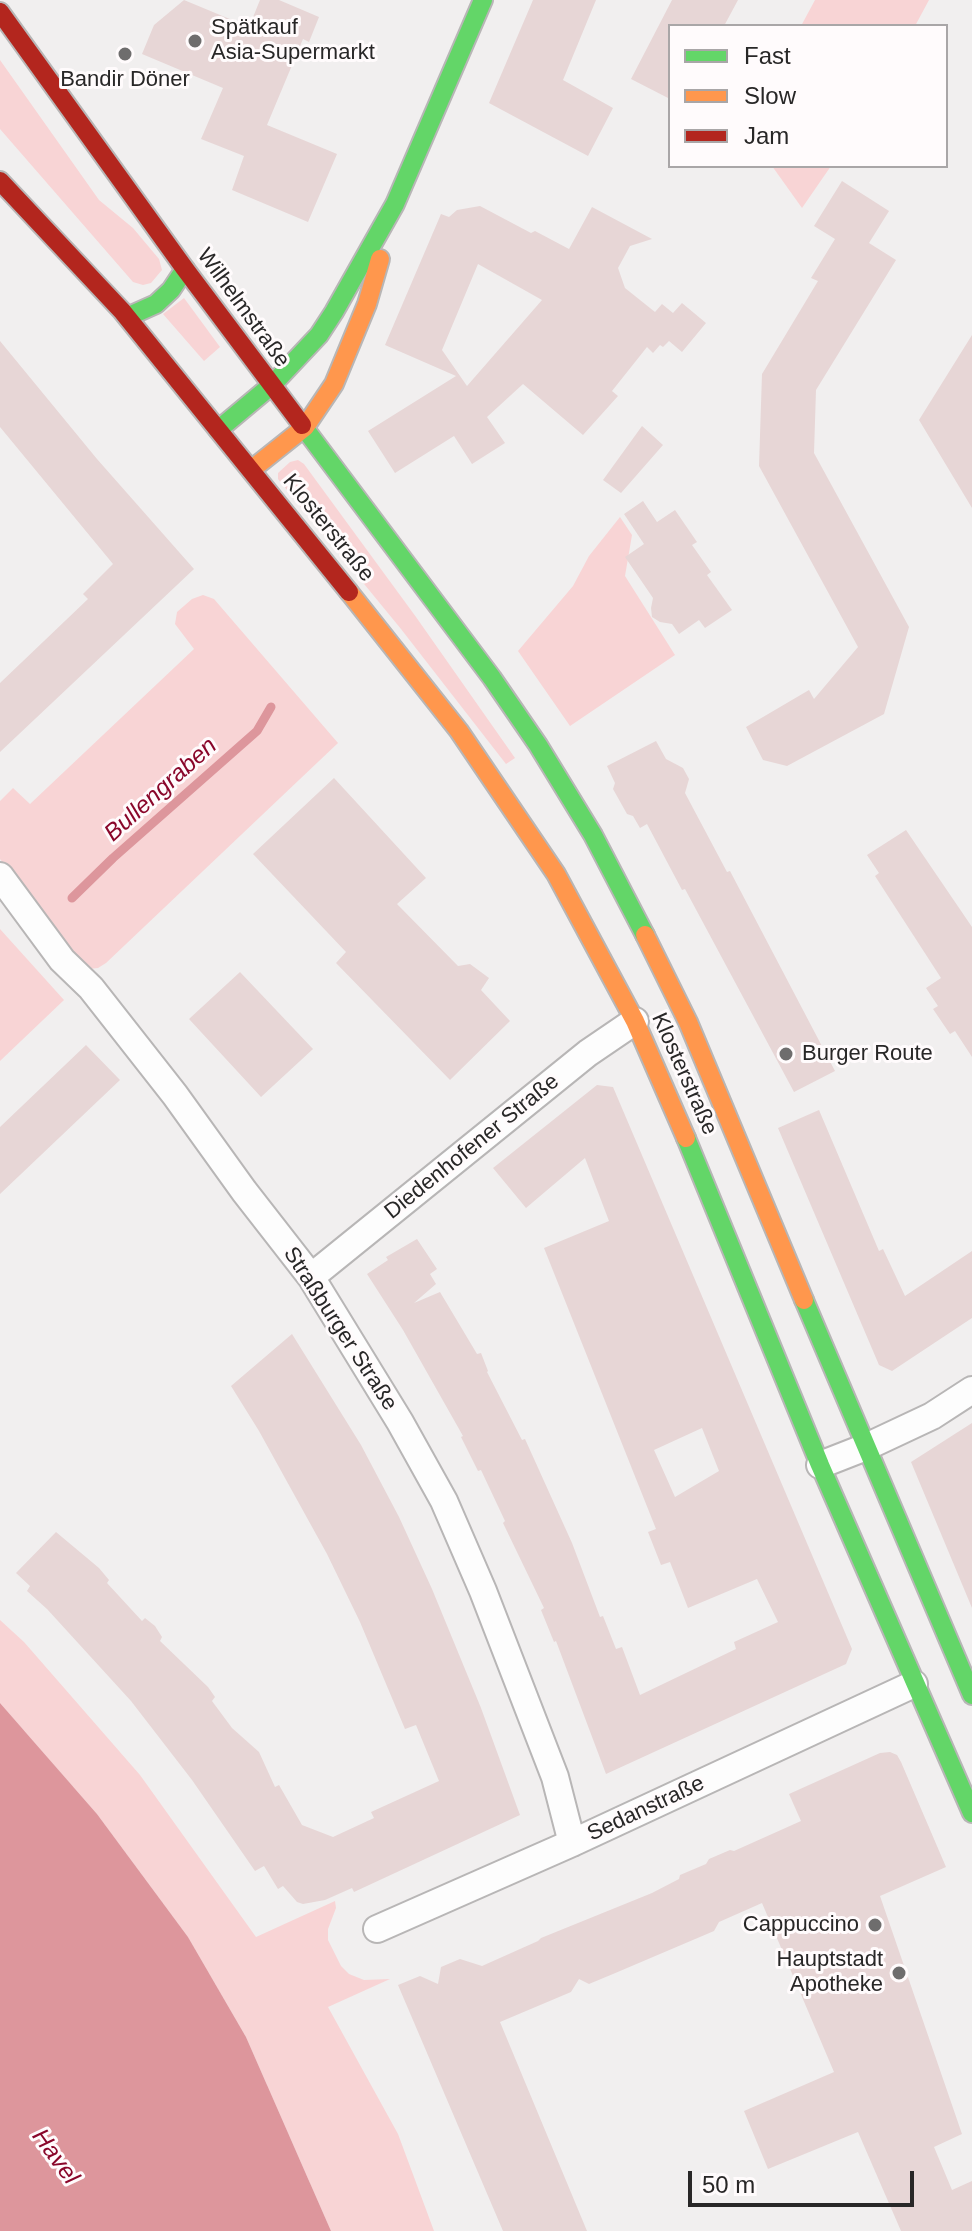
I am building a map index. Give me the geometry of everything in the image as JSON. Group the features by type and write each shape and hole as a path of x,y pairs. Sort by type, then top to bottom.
{"main road":[{"path":"273,384 319,335 395,204 483,0"},
{"name":"Wilhelmstraße","path":"0,12 185,269 273,384 218,430"},
{"path":"0,181 127,317 218,430"},
{"path":"251,470 305,427 334,384 367,304 395,204"},
{"path":"127,317 156,304 171,290 185,269"},
{"name":"Klosterstraße","path":"273,384 492,678 538,745 593,835 688,1022 972,1695"},
{"name":"Klosterstraße","path":"218,430 459,731 556,874 635,1021 664,1085 820,1465 972,1813"}],"street":[{"name":"Straßburger Straße","path":"0,876 62,960 91,988 166,1083 311,1277 400,1422 444,1501 483,1591 555,1777 572,1843"},
{"name":"Diedenhofener Straße","path":"311,1277 588,1053 635,1021"},
{"path":"820,1465 932,1416 972,1390"},
{"name":"Sedanstraße","path":"377,1929 572,1843 914,1684"}],"shaded area":[{"path":"815,0 929,0 916,24 802,24"},
{"path":"0,60 99,200 133,228 159,259 162,270 151,283 143,285 133,282 0,129"},
{"path":"773,168 830,168 802,208"},
{"path":"184,298 220,347 204,361 163,314"},
{"path":"298,460 416,617 515,758 506,764 278,479 278,473 290,462"},
{"path":"620,517 632,535 625,576 675,655 570,726 518,651 573,586 589,556"},
{"path":"203,595 214,599 338,743 106,963 88,969 70,953 0,859 0,801 13,788 30,804 194,649 175,624 177,612 192,599"},
{"path":"0,929 64,1000 0,1061"},
{"path":"0,1620 24,1642 140,1775 256,1937 335,1901 328,1940 341,1966 349,1974 364,1980 390,1979 328,2007 398,2134 434,2231 331,2231 246,2037 188,1937 97,1814 0,1703"}],"water":[{"name":"Havel","path":"0,1703 97,1814 188,1937 246,2037 331,2231 0,2231"}],"building":[{"path":"184,0 249,27 260,0 279,0 319,17 309,42 303,39 267,125 337,154 308,222 232,190 244,156 201,139 223,88 142,54 154,25"},
{"path":"533,0 596,0 563,80 613,108 588,156 489,103"},
{"path":"672,0 738,0 725,24 668,24 668,98 631,79"},
{"path":"842,181 889,211 869,243 896,260 816,390 814,453 909,627 884,714 787,766 763,760 746,727 809,690 814,699 858,647 759,466 762,374 818,281 811,278 835,239 814,226"},
{"path":"480,206 569,249 592,207 652,239 630,246 618,268 625,288 655,312 662,304 673,313 682,303 706,323 682,352 669,341 653,353 647,347 612,391 618,396 583,435 523,384 487,417 505,443 472,464 454,436 395,473 368,431 456,376 385,345 441,214 449,217 457,210","holes":["478,264 542,300 467,386 442,350"]},
{"path":"972,335 972,508 919,420"},
{"path":"0,341 97,459 194,569 0,752 0,683 88,599 83,594 113,564 0,427"},
{"path":"642,426 663,445 621,493 603,480"},
{"path":"643,501 657,522 675,510 697,542 692,545 711,572 707,575 732,610 705,628 699,620 679,634 672,624 652,617 653,598 625,557 644,544 624,514"},
{"path":"656,741 666,759 683,768 689,779 685,793 727,872 730,871 835,1071 794,1092 647,824 640,828 633,816 627,814 613,789 615,783 607,766"},
{"path":"334,778 426,878 397,904 458,966 470,964 489,978 481,990 510,1021 450,1080 336,963 346,952 253,854"},
{"path":"906,830 972,927 972,1057 955,1031 950,1034 933,1009 938,1006 926,988 941,978 875,876 879,873 867,855"},
{"path":"240,972 313,1049 261,1097 189,1019"},
{"path":"86,1045 120,1080 0,1194 0,1127"},
{"path":"597,1085 613,1087 852,1649 846,1664 606,1774 556,1641 541,1610 544,1608 481,1470 478,1471 463,1436 403,1330 367,1274 388,1260 386,1257 417,1239 437,1269 430,1274 436,1284 414,1303 440,1292 477,1354 481,1353 487,1372 522,1440 525,1439 572,1543 600,1617 603,1616 616,1649 622,1647 640,1695 736,1649 734,1642 778,1622 757,1579 688,1608 670,1562 661,1565 648,1532 656,1529 544,1248 609,1221 585,1158 526,1208 493,1168","holes":["702,1428 719,1471 675,1497 654,1450"]},
{"path":"819,1110 879,1251 883,1249 905,1296 972,1251 972,1318 892,1371 879,1365 778,1128"},
{"path":"292,1334 361,1445 399,1517 481,1708 520,1815 354,1892 352,1888 325,1900 303,1904 297,1902 283,1886 278,1889 264,1866 255,1871 192,1780 131,1701 27,1591 30,1586 16,1573 56,1532 99,1568 109,1580 107,1583 142,1621 145,1618 155,1626 162,1637 160,1641 208,1687 215,1697 212,1701 232,1728 259,1752 275,1787 279,1785 302,1825 333,1837 374,1818 371,1812 439,1781 416,1725 405,1729 360,1622 327,1554 231,1386"},
{"path":"972,1423 972,1608 911,1462"},
{"path":"880,1753 897,1755 901,1762 946,1867 880,1896 962,2134 934,2147 952,2190 972,2181 972,2231 901,2231 858,2132 768,2169 744,2111 834,2072 762,1903 719,1922 714,1931 589,1984 579,1979 571,1992 500,2022 587,2231 503,2231 398,1985 420,1976 438,1984 441,1967 460,1959 482,1966 541,1938 652,1893 679,1879 680,1875 706,1864 709,1859 801,1821 789,1794"}],"waterway":[{"name":"Bullengraben","path":"72,898 257,731 271,707"}],"traffic: fast":[{"path":"218,430 273,384 319,335 334,312 395,204 483,0"},
{"path":"127,317 156,304 171,290 185,269"},
{"path":"302,425 492,678 538,745 593,835 645,935"},
{"path":"686,1138 820,1465 972,1813"},
{"path":"804,1300 972,1695"}],"traffic: slow":[{"path":"251,470 305,427 334,384 367,304 380,259"},
{"path":"349,592 459,731 556,874 635,1021 686,1138"},
{"path":"645,935 688,1022 804,1300"}],"traffic: jam":[{"path":"0,12 302,425"},
{"path":"0,181 122,311 349,592"}],"place":[{"name":"Spätkauf Asia-Supermarkt","path":"195,41"},
{"name":"Bandir Döner","path":"125,54"},
{"name":"Burger Route","path":"786,1054"},
{"name":"Cappuccino","path":"875,1925"},
{"name":"Hauptstadt Apotheke","path":"899,1973"}]}
